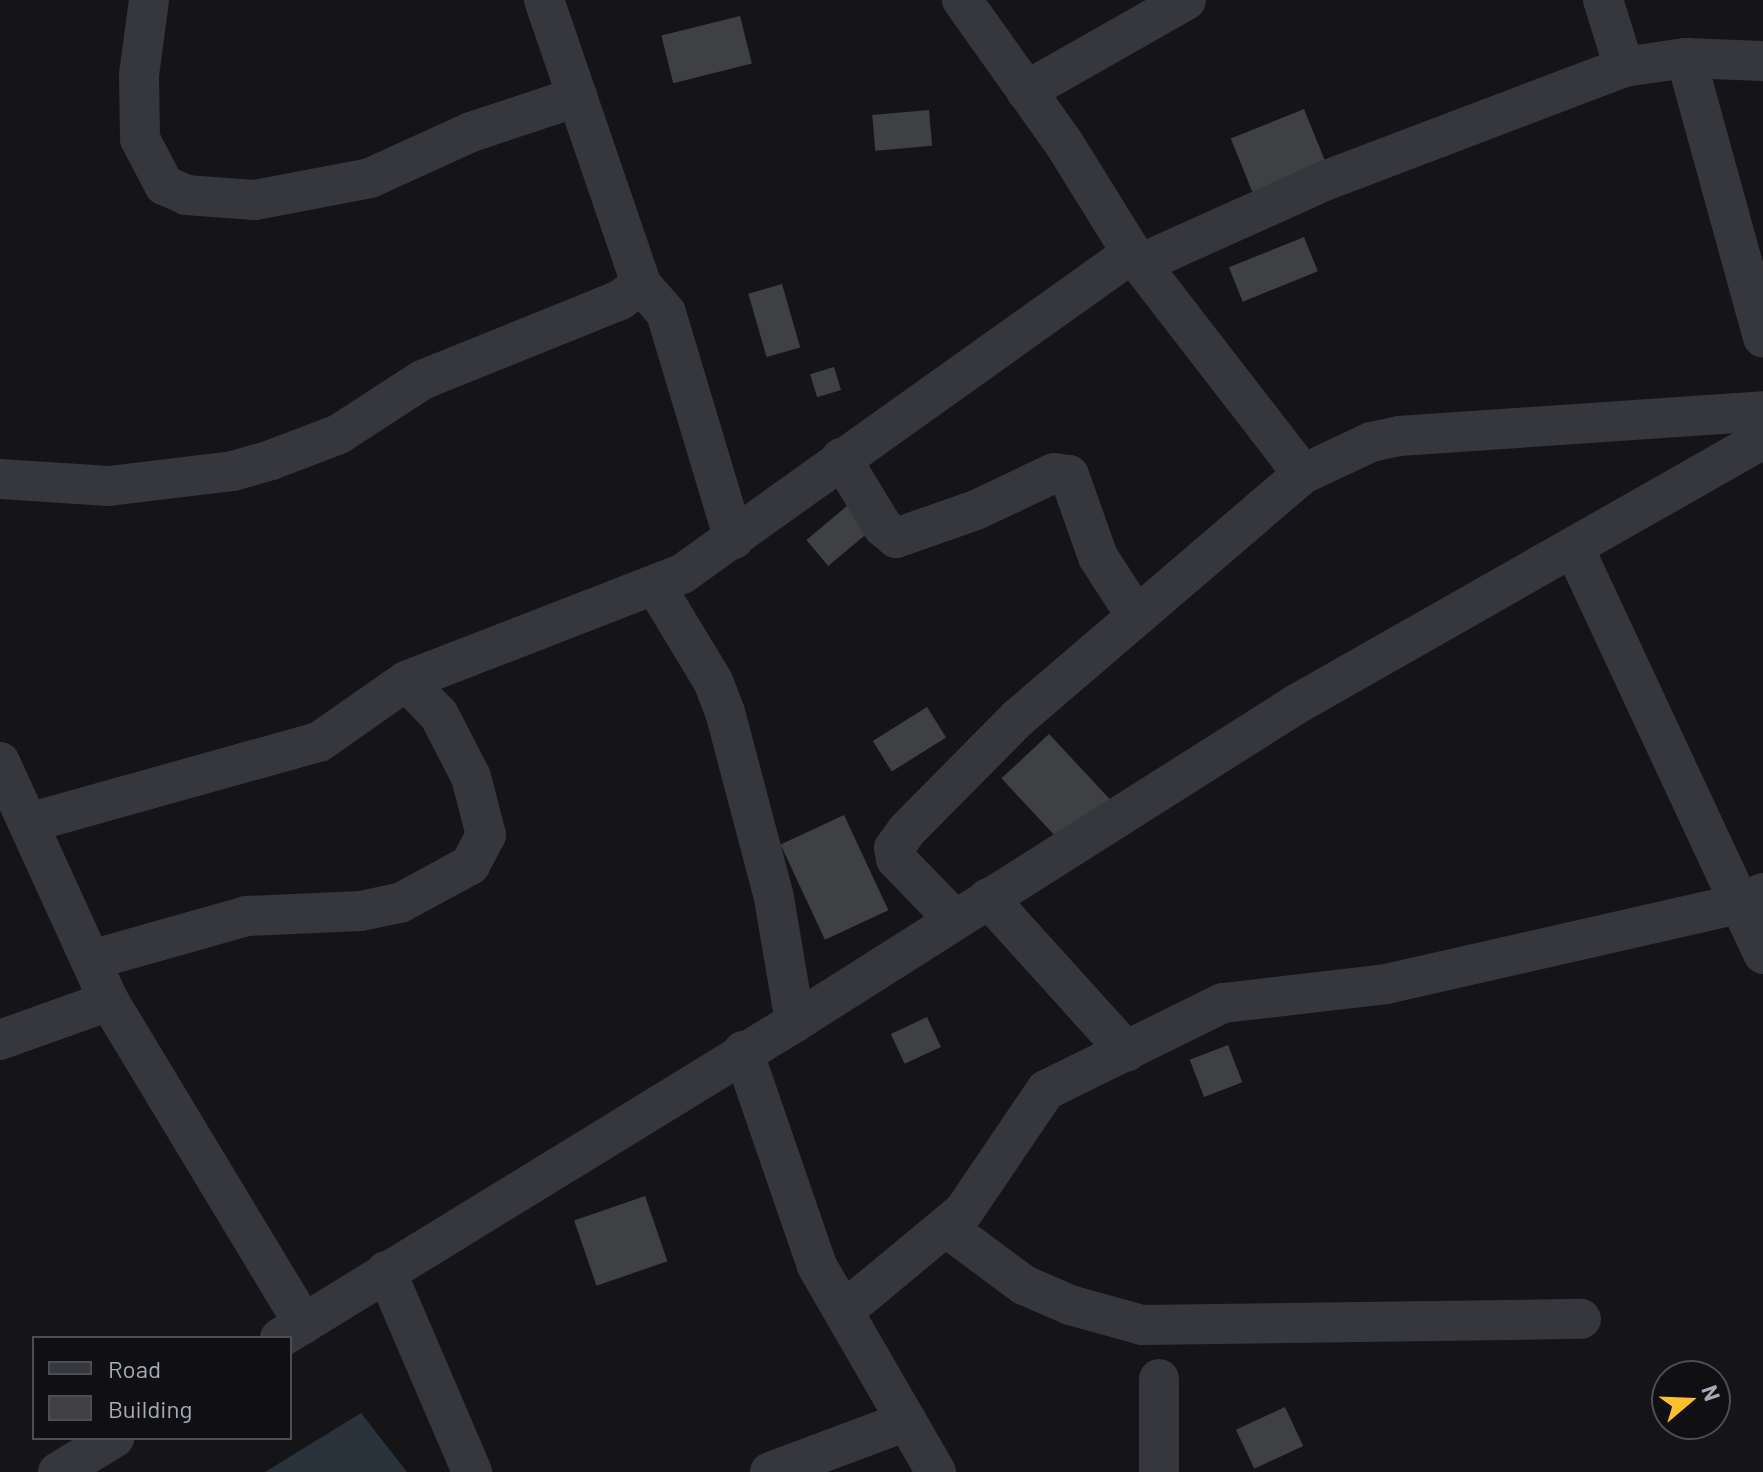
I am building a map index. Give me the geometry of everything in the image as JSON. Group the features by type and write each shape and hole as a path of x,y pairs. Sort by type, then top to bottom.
{"street":[{"path":"149,0 139,75 140,139 164,185 186,195 255,200 370,178 471,132 577,97"},
{"path":"544,0 641,284 666,313 734,539"},
{"path":"962,0 1137,258 1303,474"},
{"path":"1026,91 1186,0"},
{"path":"1603,0 1624,67"},
{"path":"1686,58 1763,338"},
{"path":"28,823 319,742 406,681 656,587 734,539 841,458 1137,258 1327,180 1624,67 1686,58 1763,61"},
{"path":"0,479 109,486 233,471 271,460 339,434 422,380 620,300 641,284"},
{"path":"954,919 904,870 894,848 1018,718 1135,614 1303,474 1371,442 1399,436 1763,411"},
{"path":"0,762 109,1001 292,1331 743,1051 795,1022 1295,705 1763,439"},
{"path":"841,458 883,527 896,538 976,510 1054,473 1069,475 1098,557 1135,614"},
{"path":"1574,548 1750,898 1763,954"},
{"path":"656,587 713,681 725,712 774,898 795,1022"},
{"path":"91,960 246,916 361,911 400,903 470,865 486,835 471,777 439,715 406,681"},
{"path":"988,898 1127,1052"},
{"path":"846,1309 947,1228 989,1178 1035,1099 1223,1003 1386,984 1750,898"},
{"path":"0,1040 109,1001"},
{"path":"743,1051 817,1266 846,1309 936,1472"},
{"path":"947,1228 1024,1285 1070,1305 1142,1325 1581,1319"},
{"path":"386,1271 472,1472"},
{"path":"1159,1379 1159,1472"},
{"path":"770,1472 907,1421"},
{"path":"58,1472 111,1440"}],"shaded area":[{"path":"361,1413 407,1472 265,1472"}],"building":[{"path":"740,16 752,64 673,83 661,36"},
{"path":"1304,109 1326,163 1252,192 1231,139"},
{"path":"929,110 932,146 875,151 872,115"},
{"path":"1304,237 1318,271 1243,302 1229,267"},
{"path":"782,284 800,347 767,357 748,294"},
{"path":"834,367 841,390 817,397 810,374"},
{"path":"847,506 869,532 828,566 806,540"},
{"path":"927,707 946,738 892,771 873,741"},
{"path":"1049,734 1110,800 1063,844 1001,778"},
{"path":"844,815 888,910 825,940 781,845"},
{"path":"927,1017 941,1047 905,1064 891,1034"},
{"path":"1228,1045 1242,1082 1204,1097 1190,1060"},
{"path":"645,1196 667,1261 597,1286 574,1220"},
{"path":"1285,1407 1303,1446 1254,1469 1236,1430"}]}
